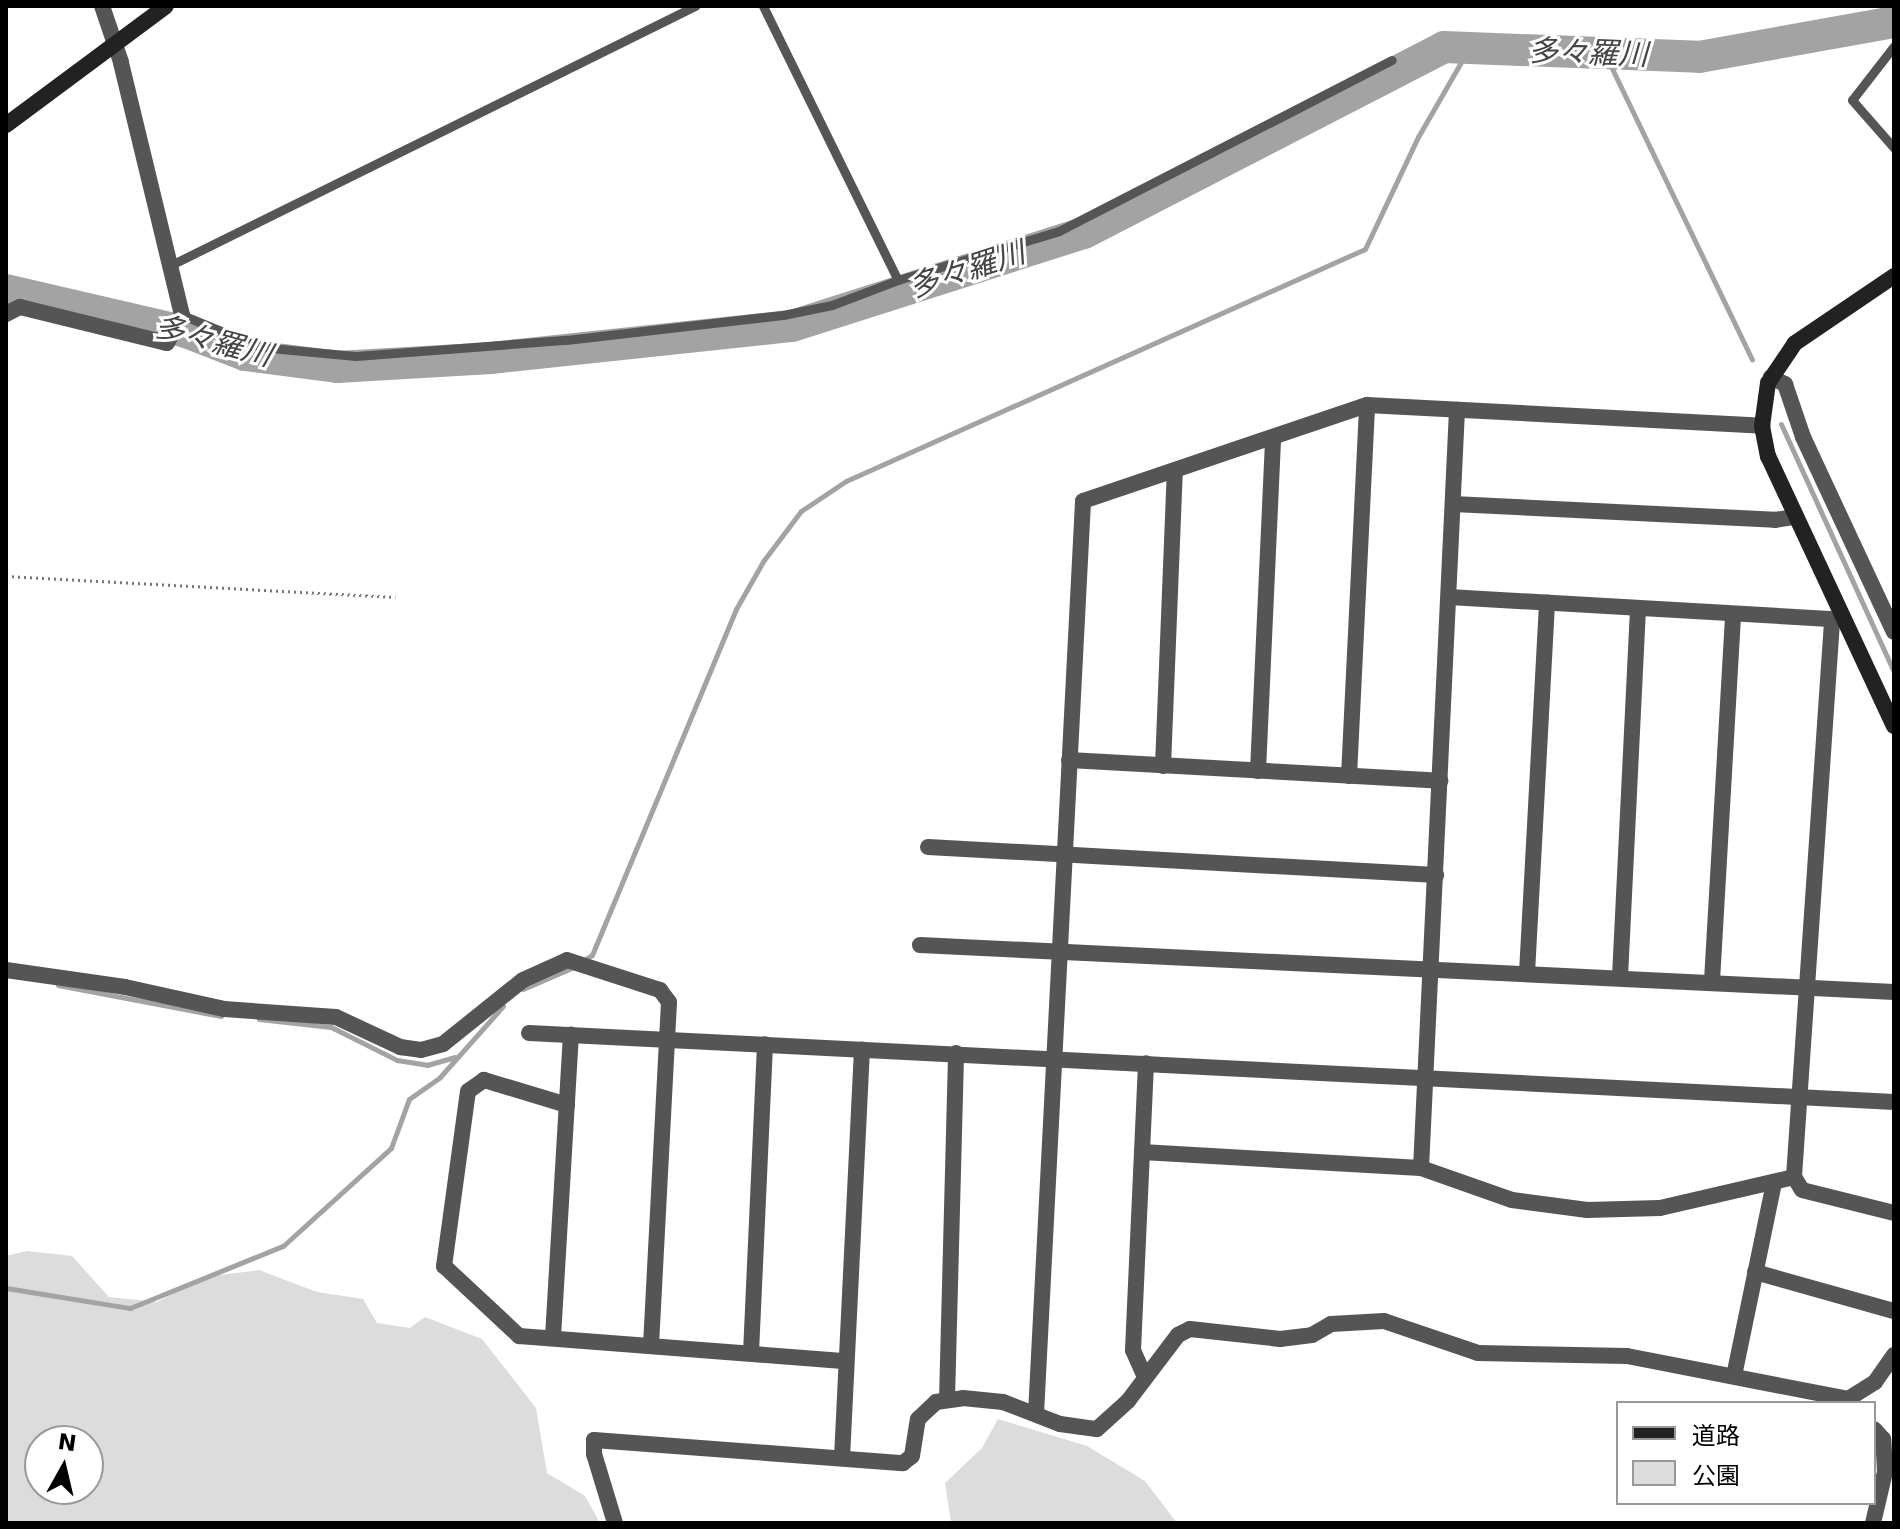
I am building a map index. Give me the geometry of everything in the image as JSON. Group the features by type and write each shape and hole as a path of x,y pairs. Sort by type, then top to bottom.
{"street":[{"path":"6,314 20,307 167,343 180,318 171,265 116,43 102,6"},
{"path":"6,125 166,6"},
{"path":"1894,276 1795,343 1771,377 1762,426 1768,456 1838,621 1894,726"},
{"path":"1771,377 1785,384 1803,437 1894,632"},
{"path":"1036,1414 1083,501 1367,405 1762,426"},
{"path":"1349,776 1367,405"},
{"path":"1421,1168 1457,410"},
{"path":"1258,771 1273,437"},
{"path":"1163,766 1175,470"},
{"path":"1453,504 1775,520 1795,517"},
{"path":"1449,597 1838,621"},
{"path":"1527,973 1547,603"},
{"path":"1620,977 1638,609"},
{"path":"1712,981 1733,616"},
{"path":"1838,621 1794,1177 1802,1190 1894,1213"},
{"path":"1069,760 1440,781"},
{"path":"928,847 1436,875"},
{"path":"920,945 1894,992"},
{"path":"6,970 125,987 224,1009 336,1017 400,1047 421,1050 443,1044 523,980 584,962 612,977 660,990 669,1002 651,1345"},
{"path":"529,1033 1894,1102"},
{"path":"553,1337 571,1035"},
{"path":"751,1353 765,1044"},
{"path":"842,1458 862,1049"},
{"path":"947,1400 956,1053"},
{"path":"1144,1375 1133,1350 1146,1063"},
{"path":"567,1105 484,1080 468,1091 444,1266 519,1336 846,1361"},
{"path":"1142,1152 1421,1168 1512,1200 1587,1210 1660,1208 1794,1177"},
{"path":"1734,1376 1774,1182"},
{"path":"1755,1272 1894,1311"},
{"path":"615,1523 594,1454 594,1440 903,1463 912,1456 918,1419 936,1402 947,1400 1003,1402 1060,1424 1097,1429 1128,1401 1144,1375 1178,1335 1190,1329 1280,1339 1312,1335 1331,1324 1384,1321 1478,1353 1627,1356 1850,1401 1875,1382 1894,1355"},
{"path":"1873,1523 1885,1472 1883,1439 1876,1431"}],"lane":[{"path":"171,265 695,6"},
{"path":"763,6 898,280"},
{"path":"1894,46 1852,100 1894,148"},
{"path":"180,318 260,347 356,356 566,340 783,315 832,305 898,280 1059,231 1392,60"}],"path":[{"path":"6,576 395,597"}],"green space":[{"path":"27,1251 72,1256 109,1297 157,1302 205,1277 259,1270 317,1292 363,1299 377,1323 410,1328 425,1317 482,1339 536,1408 547,1473 585,1496 600,1523 6,1523 6,1256"},
{"path":"998,1419 1087,1446 1145,1481 1177,1523 951,1523 945,1483 982,1448"}],"waterway":[{"name":"多々羅川","path":"6,290 186,332 245,355 337,367 491,358 792,326 1084,233 1444,47 1699,57 1894,22"},
{"path":"584,960 592,955 736,609 764,560 801,511 846,481 1365,249 1418,137 1471,45"},
{"path":"1605,54 1752,360"},
{"path":"1781,424 1894,672"},
{"path":"523,989 576,966"},
{"path":"58,985 221,1016"},
{"path":"6,1288 130,1308 283,1246 391,1148 409,1099 440,1077 503,1006"},
{"path":"259,1019 331,1027 397,1060 427,1065 455,1057"}]}
